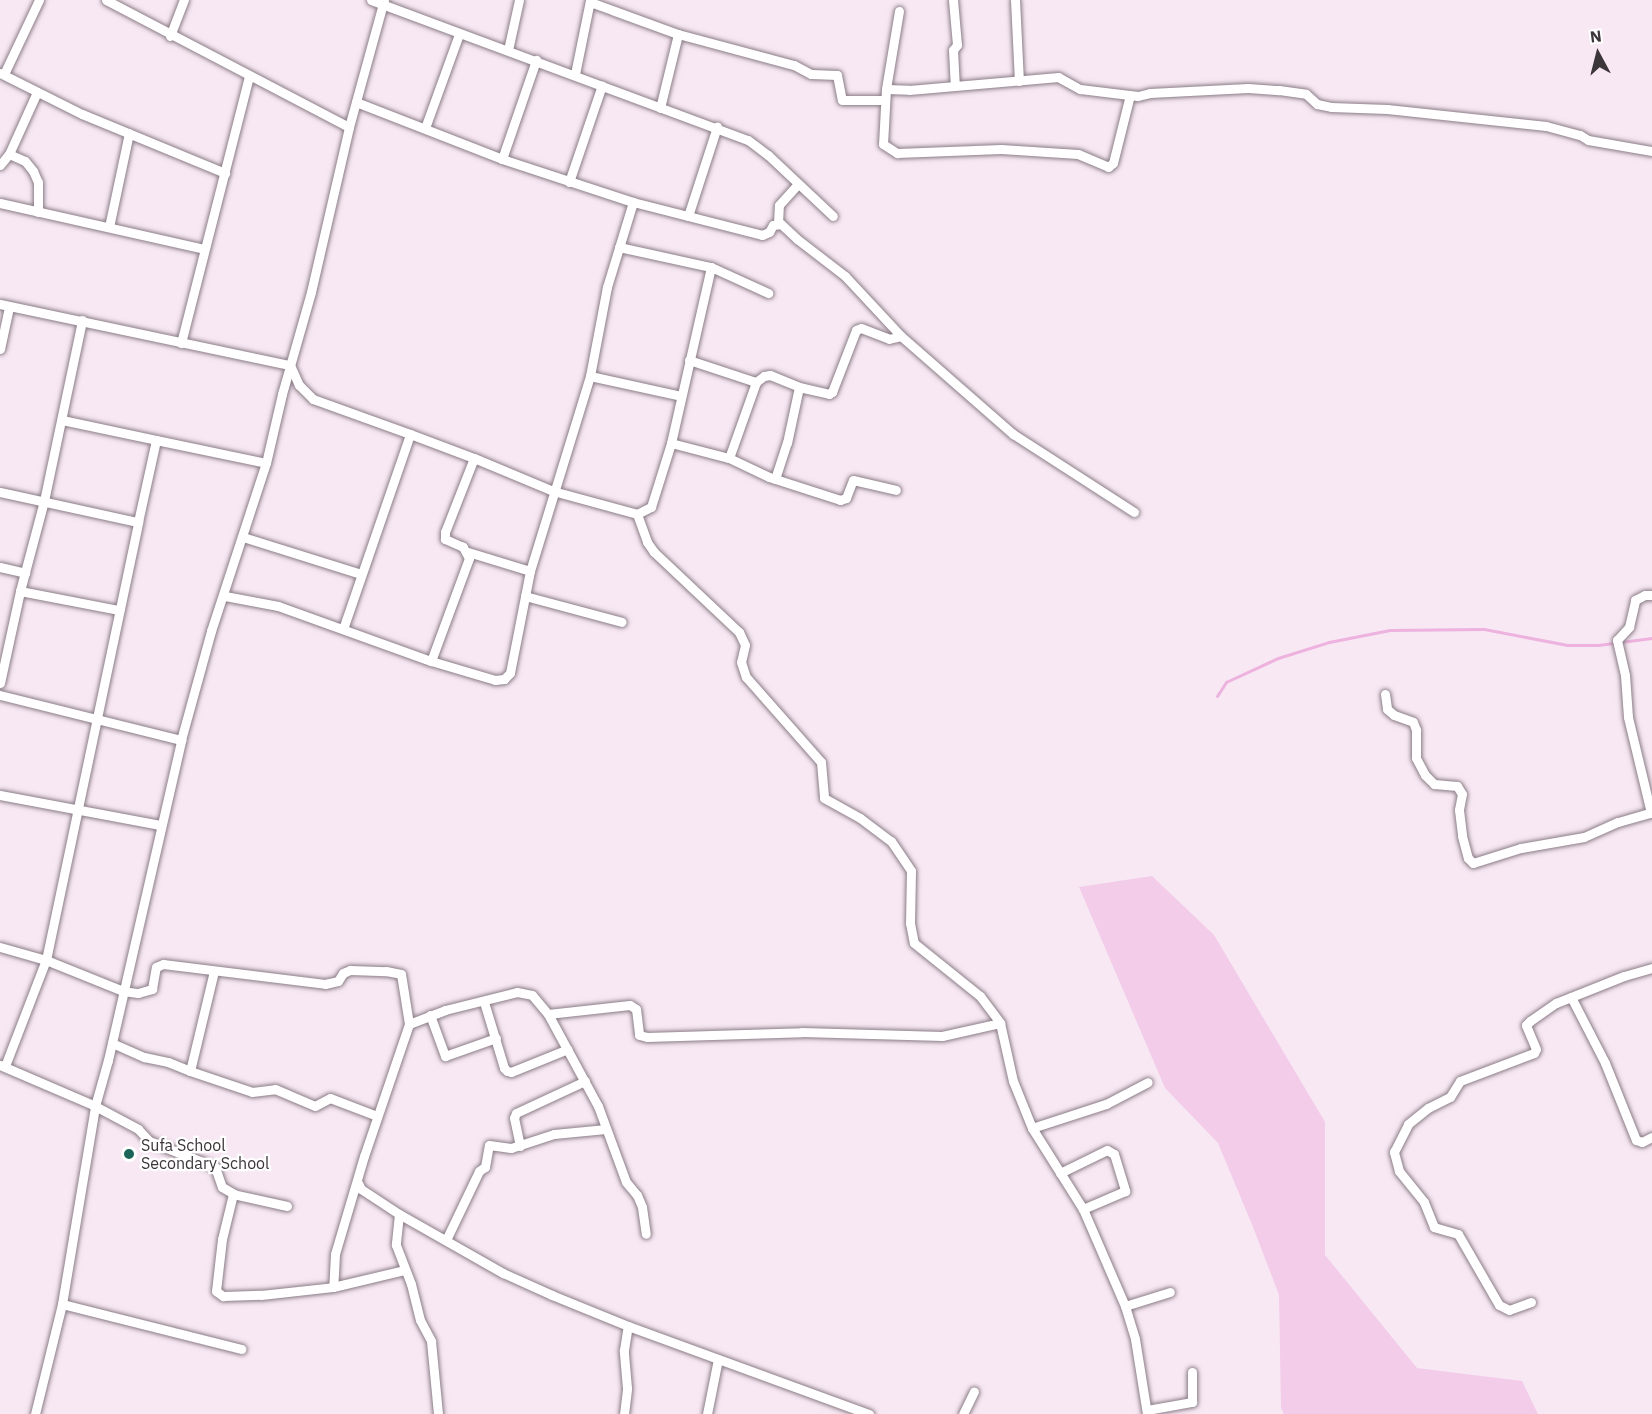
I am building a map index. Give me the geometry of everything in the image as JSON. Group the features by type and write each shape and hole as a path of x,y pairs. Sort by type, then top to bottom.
{"street":[{"path":"39,0 2,73 37,92 225,173"},
{"path":"106,0 170,36 349,127"},
{"path":"170,36 184,0"},
{"path":"371,0 748,140 833,216"},
{"path":"508,50 519,0"},
{"path":"953,0 957,45 953,50 955,86"},
{"path":"1015,0 1019,81"},
{"path":"575,74 590,1 678,34 794,65 812,74 837,75 842,100 885,100"},
{"path":"35,1414 62,1304 95,1106 112,1043 160,825 211,631 225,596 266,463 311,292 349,127 383,3"},
{"path":"899,11 886,89 883,144 897,153 1001,149 1078,153 1108,166 1113,163 1130,95"},
{"path":"425,128 459,34"},
{"path":"660,108 678,34"},
{"path":"502,159 536,60"},
{"path":"181,343 249,76"},
{"path":"886,89 955,86 1058,77 1080,89 1130,95 1248,88 1279,90 1306,94 1317,104 1331,107 1387,109 1546,126 1580,135 1588,140 1652,151"},
{"path":"569,182 602,85"},
{"path":"0,165 9,154 37,92"},
{"path":"356,102 502,159 633,202 762,235 778,223"},
{"path":"688,216 717,127"},
{"path":"109,227 129,133"},
{"path":"9,154 25,161 33,171 38,182 38,212"},
{"path":"778,223 779,205 798,184"},
{"path":"225,596 278,606 431,661 495,680 504,679 510,673 530,572 590,376 600,316 633,202"},
{"path":"0,203 204,249"},
{"path":"778,223 845,276 901,336 1013,434 1134,512"},
{"path":"619,247 711,267 768,293"},
{"path":"290,365 299,385 313,399 474,458 553,491 638,514 651,507 671,443 688,360 711,267"},
{"path":"0,349 5,306 82,320 290,365"},
{"path":"0,683 5,637 44,501 82,320"},
{"path":"729,459 756,382 770,375 824,394 832,392 858,328 889,339 901,336"},
{"path":"688,360 756,382"},
{"path":"590,376 681,396"},
{"path":"775,479 787,443 799,387"},
{"path":"62,420 266,463"},
{"path":"344,629 410,434"},
{"path":"156,440 76,808 46,960 2,1065 95,1106 138,1129 150,1141 215,1167 222,1187 234,1194 287,1206"},
{"path":"671,443 729,459 775,479 840,500 846,498 853,480 896,490"},
{"path":"474,458 445,532 445,539 449,543 463,547 468,552 530,572"},
{"path":"0,492 138,522"},
{"path":"638,514 647,542 654,552 740,632 745,645 741,662 746,677 821,762 824,798 860,818 891,841 903,858 911,871 910,923 914,943 980,996 1000,1023 1013,1081 1032,1128 1083,1209 1125,1306 1136,1339 1147,1412 1192,1402"},
{"path":"243,537 361,574"},
{"path":"431,661 469,558 468,552"},
{"path":"0,567 25,573"},
{"path":"20,591 119,610"},
{"path":"1385,694 1387,709 1394,715 1413,722 1416,730 1416,758 1425,775 1434,784 1456,786 1462,794 1459,810 1462,836 1468,858 1473,863 1521,848 1584,837 1618,822 1652,812 1629,717 1625,675 1617,642 1629,627 1632,604 1650,594"},
{"path":"525,596 622,622"},
{"path":"0,695 181,740"},
{"path":"0,795 160,825"},
{"path":"0,947 46,960 123,991 138,993 152,989 156,968 163,964 325,984 338,981 350,970 386,970 401,974 409,1024 377,1116 335,1254 333,1287"},
{"path":"1531,1302 1509,1310 1499,1305 1458,1234 1434,1227 1424,1202 1399,1171 1394,1152 1408,1124 1428,1108 1450,1097 1460,1081 1534,1053 1536,1049 1526,1025 1556,1003 1624,976 1652,968"},
{"path":"190,1071 214,971"},
{"path":"409,1024 430,1015 524,992 532,995 548,1014 585,1081 626,1182 637,1195 642,1208 646,1234"},
{"path":"1571,997 1605,1063 1636,1140 1642,1142 1652,1137"},
{"path":"484,1002 504,1068 511,1072 568,1049"},
{"path":"548,1014 630,1005 636,1009 639,1035 647,1037 802,1032 942,1036 1000,1023"},
{"path":"430,1015 445,1056 496,1038"},
{"path":"112,1043 144,1057 168,1062 252,1092 275,1089 315,1106 330,1098 377,1116"},
{"path":"520,1146 514,1118 516,1113 585,1081"},
{"path":"1032,1128 1106,1104 1148,1082"},
{"path":"446,1240 479,1171 485,1167 489,1145 508,1148 554,1134 606,1129"},
{"path":"1060,1173 1107,1150 1114,1154 1125,1191 1083,1209"},
{"path":"358,1183 361,1189 399,1214 503,1273 627,1326 869,1414"},
{"path":"234,1194 222,1239 216,1291 219,1295 261,1295 333,1287 405,1270"},
{"path":"399,1214 395,1228 396,1245 420,1320 431,1341 438,1414"},
{"path":"1125,1306 1170,1292"},
{"path":"62,1304 241,1349"},
{"path":"624,1414 627,1388 624,1350 627,1326"},
{"path":"706,1414 718,1359"},
{"path":"1192,1372 1193,1414"},
{"path":"963,1414 974,1391"},
{"path":"838,1414 841,1403"}],"shaded area":[{"path":"1152,876 1214,935 1325,1122 1325,1255 1417,1368 1522,1381 1538,1414 1284,1414 1281,1408 1279,1295 1253,1227 1218,1143 1165,1088 1079,887"}],"waterway":[{"path":"1217,696 1226,682 1278,658 1329,642 1390,630 1484,629 1567,645 1598,645 1652,638"}],"place":[{"name":"Sufa School Secondary School","path":"129,1154"}]}
